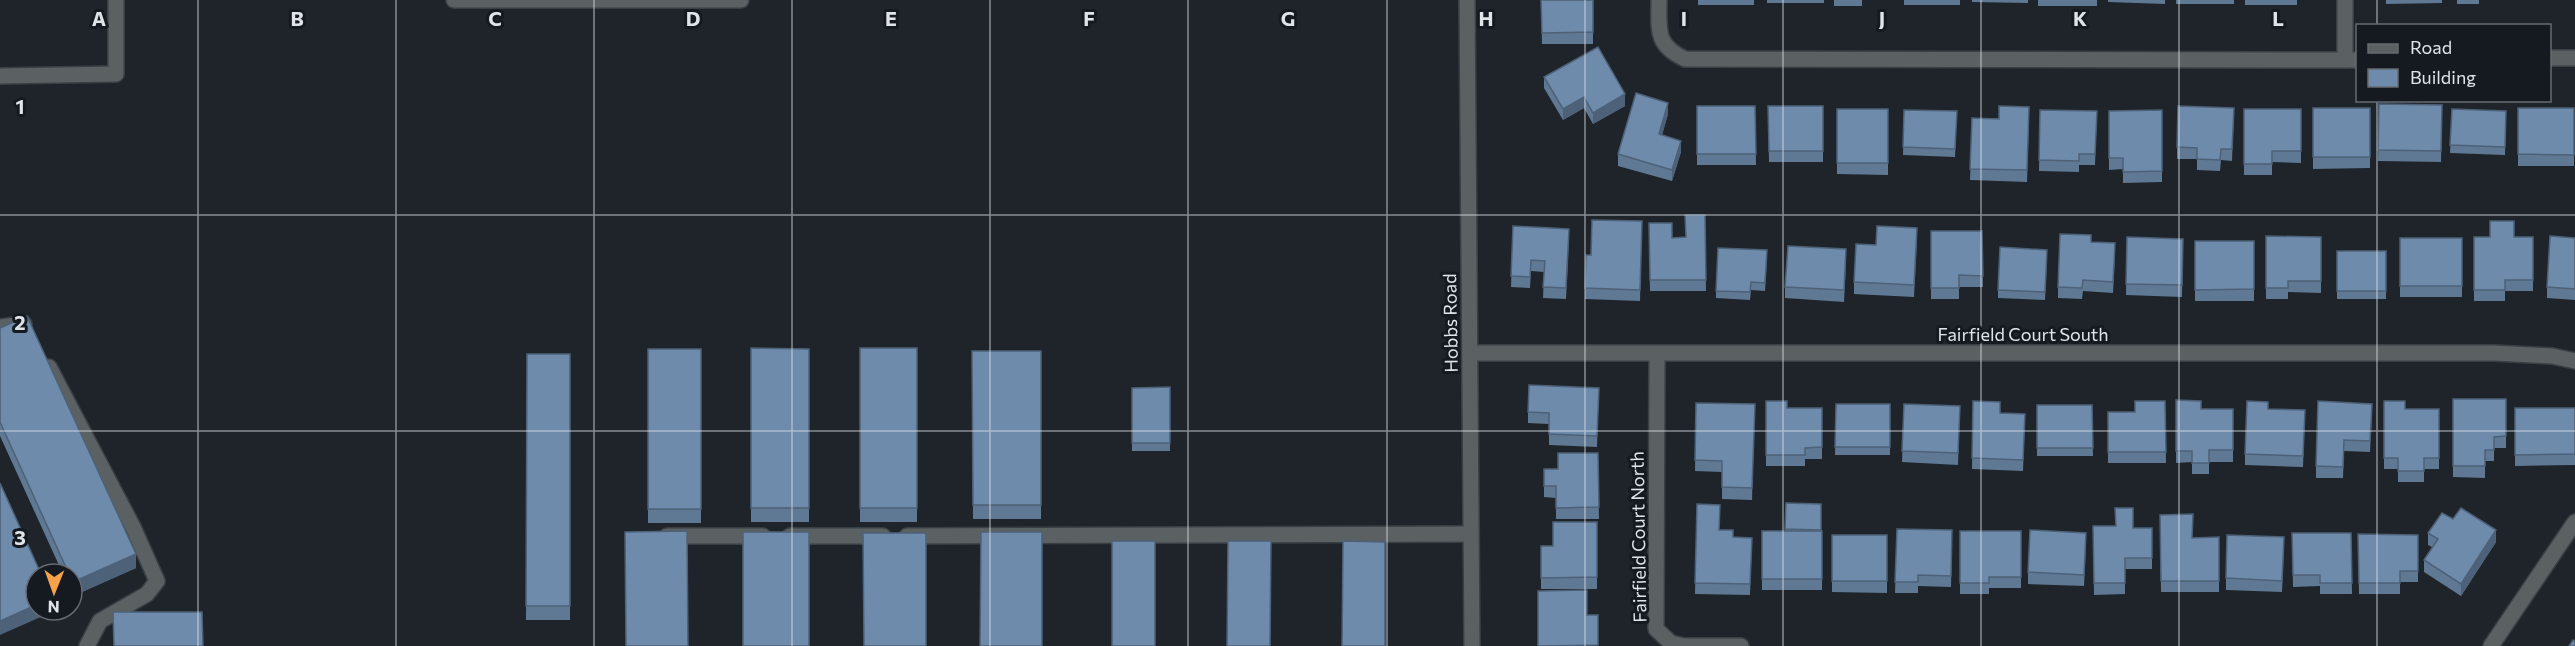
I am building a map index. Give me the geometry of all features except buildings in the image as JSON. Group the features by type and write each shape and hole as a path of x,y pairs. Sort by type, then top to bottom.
{"street":[{"path":"0,76 116,74 116,0"},
{"path":"454,0 741,0"},
{"name":"Hobbs Road","path":"1467,0 1472,646"},
{"path":"1659,0 1659,38 1671,52 1685,59 2351,60 2345,0"},
{"path":"2551,58 2575,58"},
{"path":"0,327 26,324 32,334"},
{"name":"Fairfield Court South","path":"1470,354 2494,353 2552,356 2575,362"},
{"path":"42,354 133,527 157,581 147,594 100,621 87,646"},
{"name":"Fairfield Court North","path":"1657,355 1656,629 1671,643 1684,646 1741,646"},
{"path":"2491,646 2575,522"},
{"path":"653,536 1471,534"}]}
